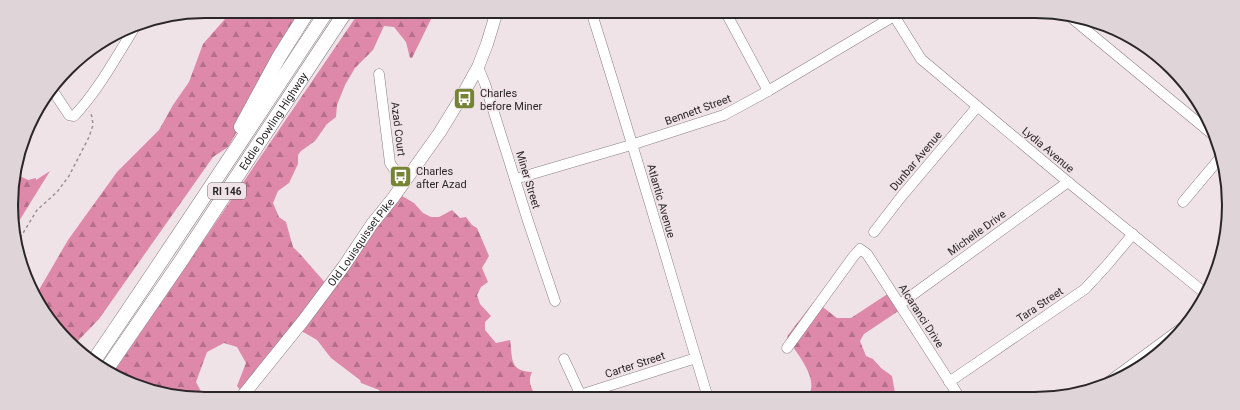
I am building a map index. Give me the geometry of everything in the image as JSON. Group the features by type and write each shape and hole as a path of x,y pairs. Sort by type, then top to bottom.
{"highway":[{"path":"184,228 218,165 238,132 260,89 304,18"},
{"name":"Eddie Dowling Highway","path":"96,357 184,228 322,18"},
{"name":"Eddie Dowling Highway","path":"109,366 181,262 341,18"}],"main road":[{"name":"Old Louisquisset Pike","path":"246,392 303,321 440,132 478,67 495,18"}],"street":[{"name":"Atlantic Avenue","path":"593,18 619,97 706,392"},
{"path":"729,18 768,91"},
{"name":"Bennett Street","path":"515,179 632,145 724,115 768,91 886,18"},
{"name":"Lydia Avenue","path":"895,18 922,59 977,107 1202,290"},
{"path":"1078,23 1206,129"},
{"path":"55,95 69,115 74,116 86,102 131,33"},
{"name":"Miner Street","path":"478,67 485,84 555,301"},
{"name":"Azad Court","path":"379,74 390,163 405,181"},
{"name":"Dunbar Avenue","path":"874,232 901,196 977,107"},
{"path":"1183,202 1217,162"},
{"name":"Michelle Drive","path":"900,304 1068,182"},
{"name":"Tara Street","path":"949,382 1085,288 1133,234"},
{"name":"Alcaranci Drive","path":"787,348 860,249 867,254 956,392"},
{"path":"1133,364 1160,344"},
{"name":"Carter Street","path":"593,392 696,358"},
{"path":"564,359 579,392"}],"path":[{"path":"21,236 37,210 57,192 69,176 89,137 93,125 92,117 86,102"}],"green space":[{"path":"226,18 303,18 228,147 213,157 99,319 77,341 57,319 39,291 68,240 117,172 159,130 173,105 189,82 203,44"},
{"path":"355,18 432,18 412,58 410,58 406,42 394,27 384,26 373,50 355,68 345,85 337,105 336,117 327,124 315,141 298,155 298,164 289,183 278,191 273,203 279,217 286,222 293,247 328,286 397,193 414,203 423,213 431,217 439,217 452,210 460,218 466,217 472,225 477,228 489,256 482,268 488,282 481,287 477,295 480,304 491,316 485,322 485,330 496,343 510,340 512,357 515,366 524,371 532,372 530,383 534,392 380,392 379,390 361,383 360,380 331,358 317,340 298,329 245,392 242,392 237,386 246,363 237,347 224,343 207,352 196,382 201,392 157,386 133,378 115,369"},
{"path":"50,171 19,222 18,193 21,176 28,180 36,178 36,180"},
{"path":"892,291 903,308 864,334 860,341 866,356 873,359 881,368 892,376 895,392 809,392 811,384 810,376 787,338 788,335 815,301 837,318 851,318"}],"place":[{"name":"Charles before Miner","path":"464,99"},
{"name":"Charles after Azad","path":"401,177"}]}
